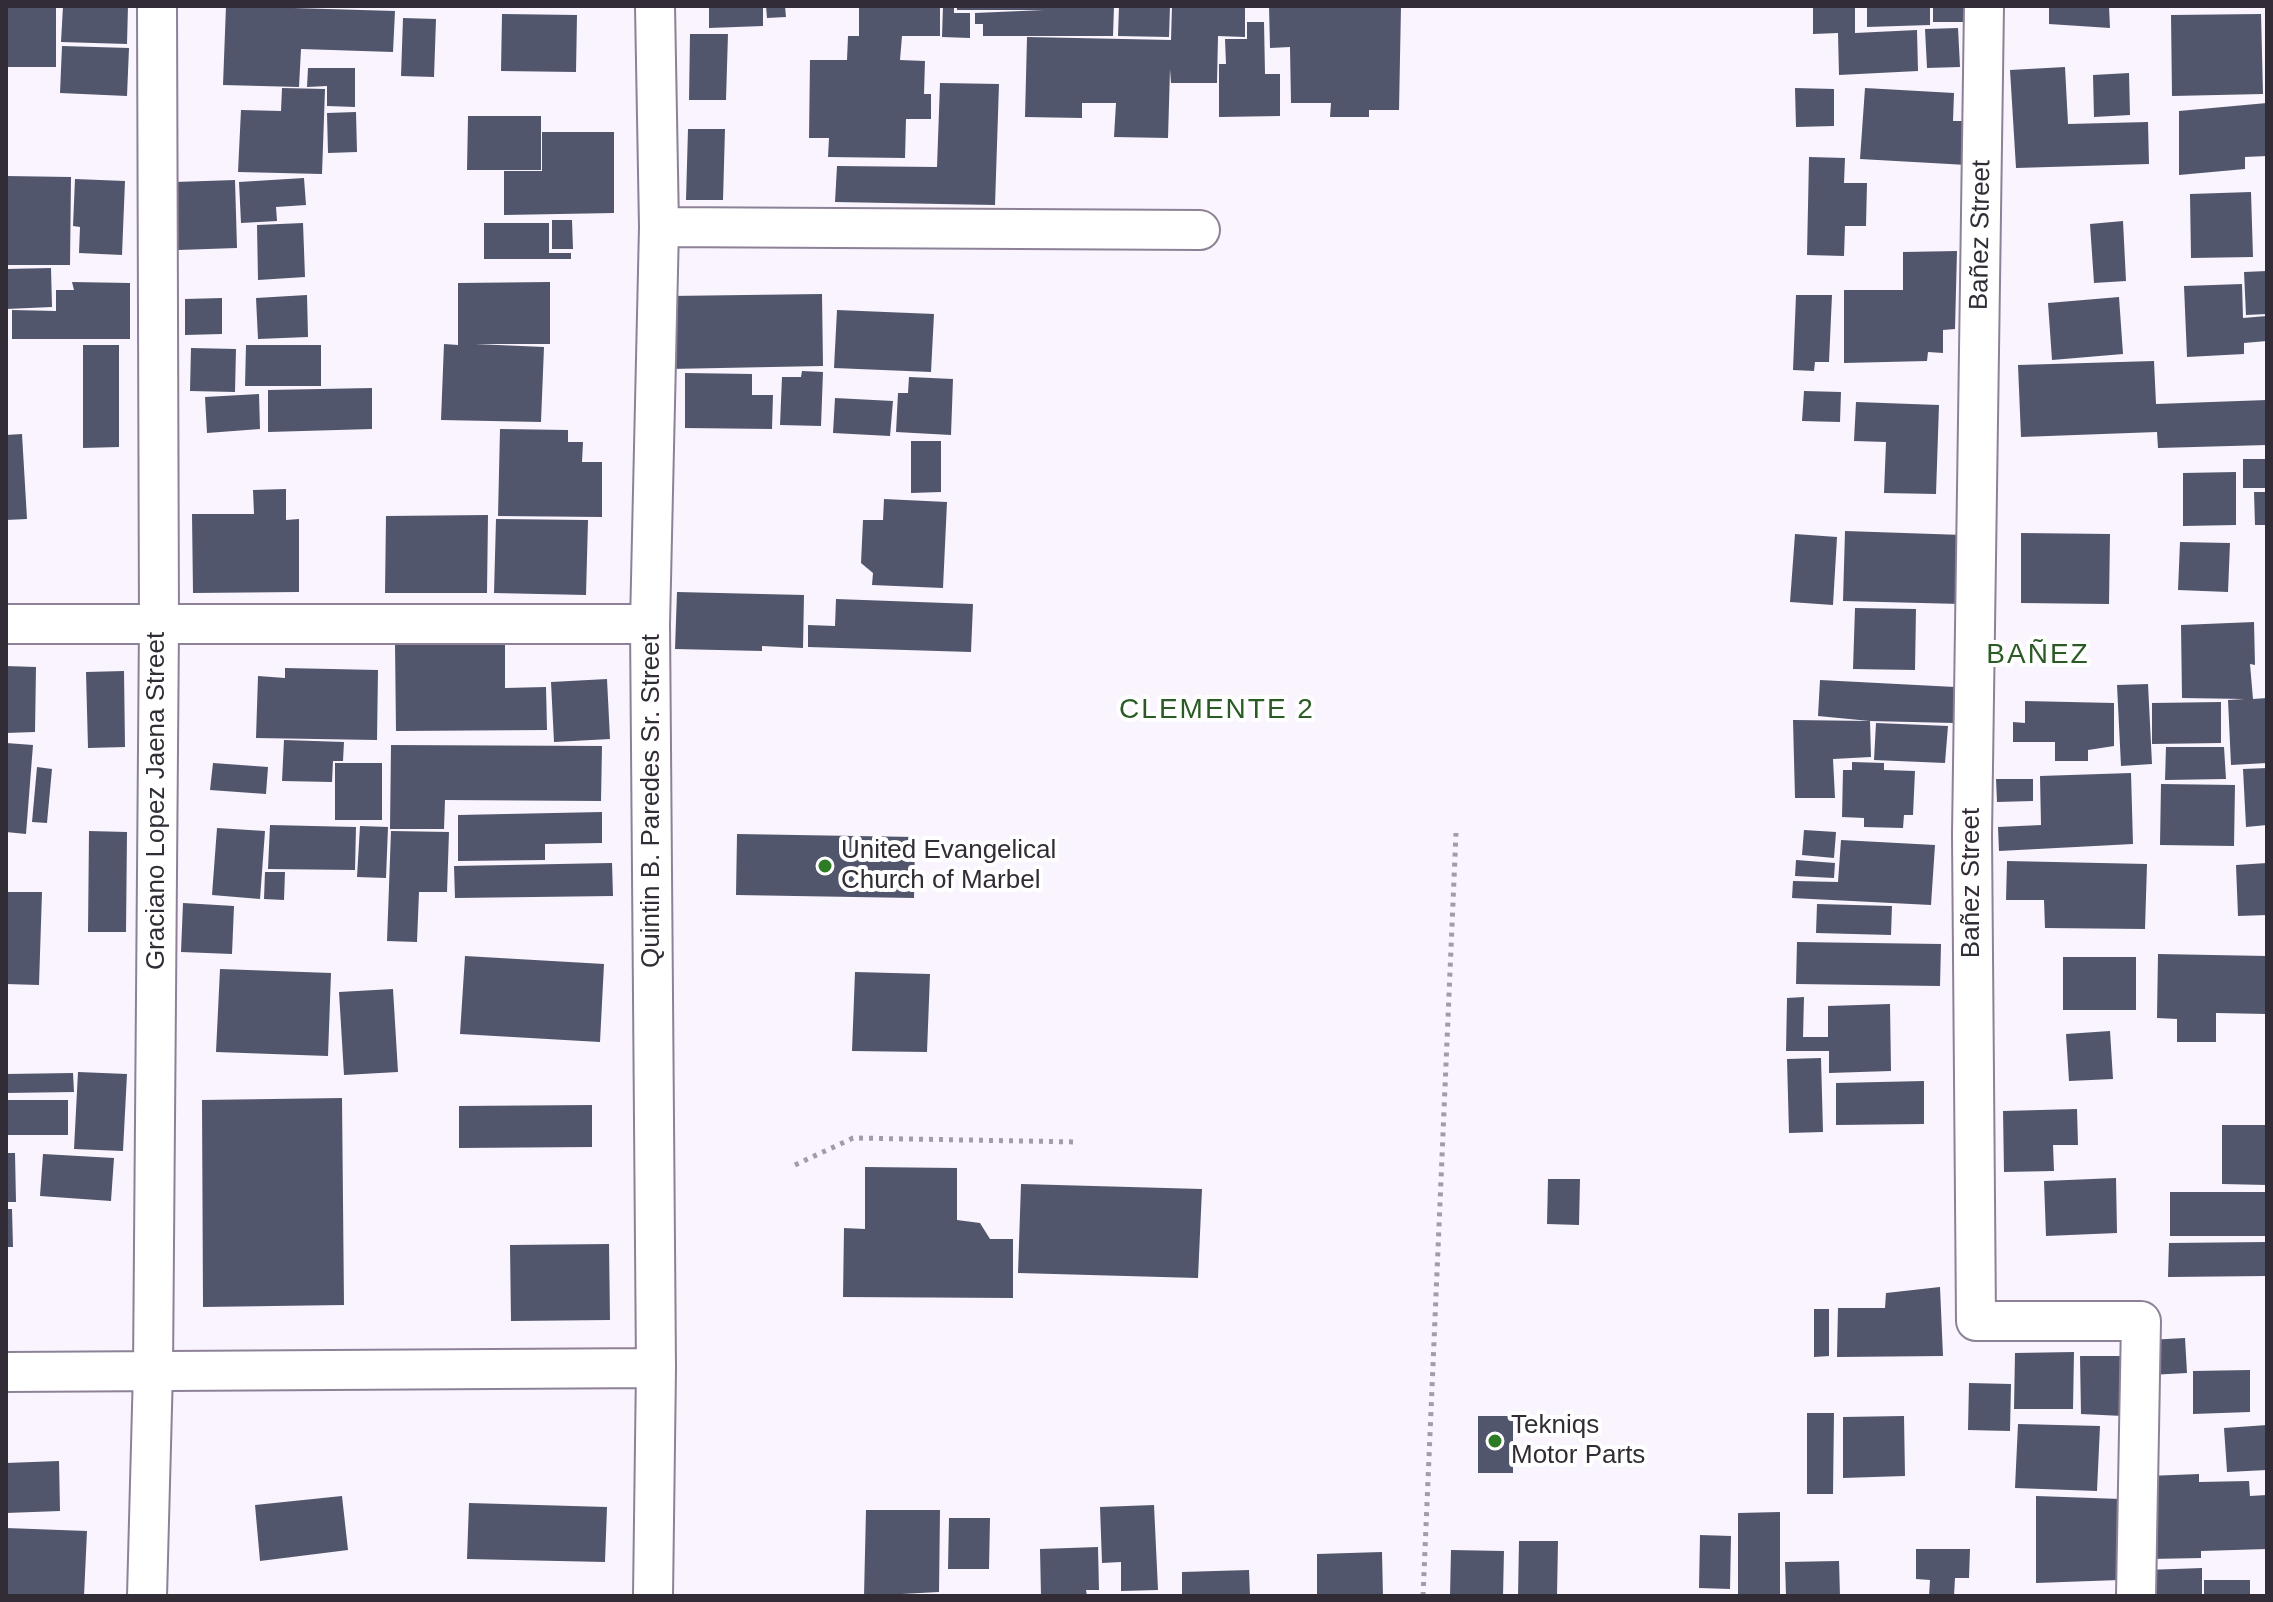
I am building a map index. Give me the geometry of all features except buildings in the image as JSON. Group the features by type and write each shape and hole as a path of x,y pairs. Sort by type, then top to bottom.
{"street":[{"name":"Graciano Lopez Jaena Street","path":"147,1596 153,1370 159,624 157,6"},
{"name":"Quintin B. Paredes Sr. Street","path":"653,1596 656,1368 650,624 659,227 655,6"},
{"name":"Bañez Street","path":"1984,6 1972,865 1976,1321 2141,1321 2136,1596"},
{"path":"659,227 1200,230"},
{"path":"6,624 650,624"},
{"path":"6,1372 153,1370 279,1373 656,1368"}],"path":[{"path":"1423,1596 1456,833"},
{"path":"795,1165 853,1138 1079,1142"}],"place":[{"name":"United Evangelical Church of Marbel","path":"825,866"},
{"name":"Tekniqs Motor Parts","path":"1495,1441"}],"district":[{"name":"BAÑEZ","path":"2038,655"},
{"name":"CLEMENTE 2","path":"1217,710"}]}
